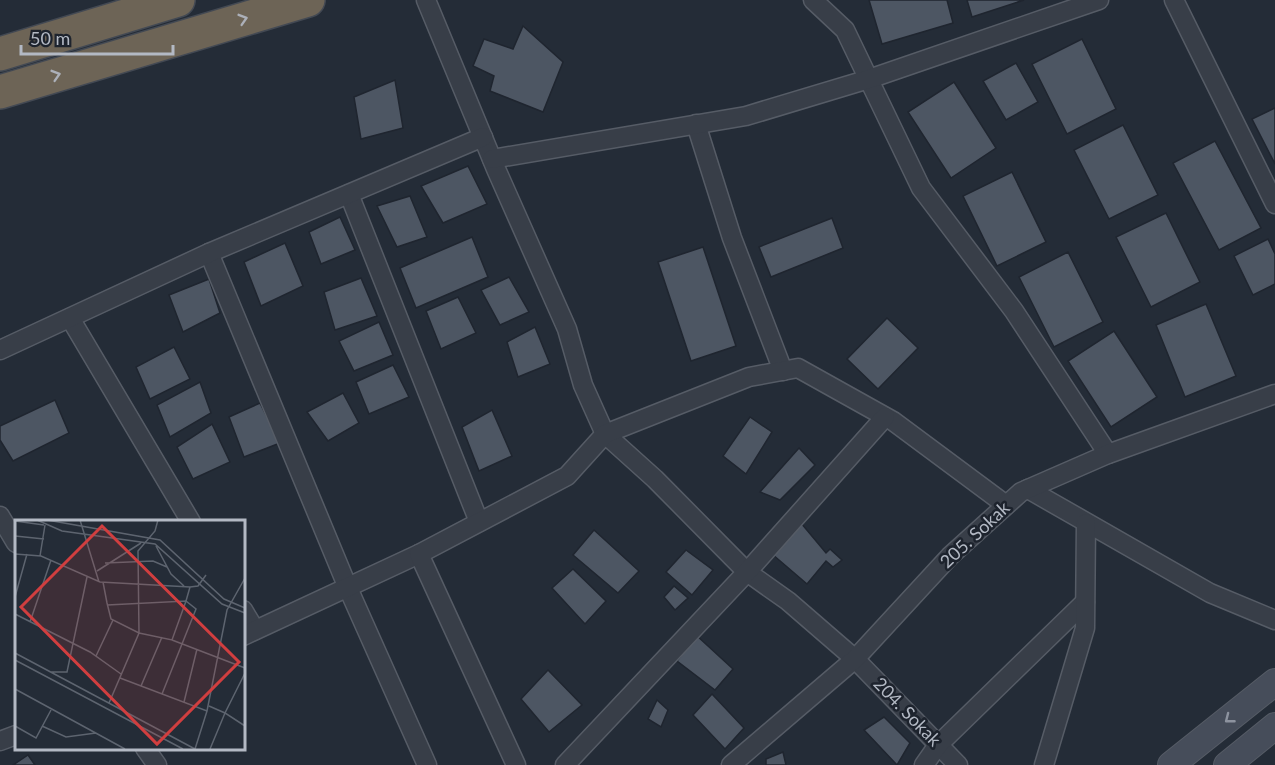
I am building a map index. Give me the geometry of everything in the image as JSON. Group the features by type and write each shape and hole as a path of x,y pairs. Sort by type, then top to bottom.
{"highway":[{"path":"0,54 178,0"},
{"path":"0,92 308,0"}],"main road":[{"path":"1171,765 1275,682"},
{"path":"1227,765 1275,726"}],"street":[{"path":"426,0 492,159 567,329 583,385 605,434"},
{"path":"813,0 845,30 921,188 1014,311 1108,454"},
{"path":"492,159 746,116 869,79 1099,0"},
{"path":"1174,0 1275,204"},
{"path":"696,124 732,238 783,371"},
{"path":"0,350 209,253 483,137"},
{"path":"349,194 479,522"},
{"path":"209,253 348,588 428,765"},
{"path":"69,318 190,520"},
{"path":"244,614 249,633 419,554 567,476 605,434 749,377 798,368 885,417 1006,505"},
{"name":"205. Sokak","path":"731,765 855,660 950,556 1006,505 1028,489 1108,454 1275,394"},
{"path":"565,765 747,572 885,417"},
{"name":"204. Sokak","path":"605,434 655,479 747,572 788,601 855,660 958,765"},
{"path":"1028,489 1210,592 1275,620"},
{"path":"0,516 15,541"},
{"path":"1044,765 1085,627 1086,523"},
{"path":"419,554 516,765"},
{"path":"924,765 938,745 1086,602"},
{"path":"0,741 15,735"},
{"path":"146,750 157,765"}],"building":[{"path":"869,0 947,0 953,23 882,44"},
{"path":"967,0 1024,0 972,17"},
{"path":"523,26 563,62 543,112 490,91 494,76 473,66 484,39 513,49"},
{"path":"1082,39 1116,109 1067,134 1032,64"},
{"path":"1016,63 1038,102 1006,120 983,81"},
{"path":"395,80 403,128 361,139 354,97"},
{"path":"954,82 996,148 951,178 908,112"},
{"path":"1275,108 1275,164 1252,119"},
{"path":"1123,125 1158,195 1109,219 1074,150"},
{"path":"1215,141 1261,228 1219,250 1173,163"},
{"path":"468,166 487,204 443,223 421,186"},
{"path":"1012,172 1046,242 997,266 963,196"},
{"path":"410,196 427,237 397,247 377,206"},
{"path":"1166,213 1200,282 1151,307 1116,237"},
{"path":"340,217 355,250 321,264 309,232"},
{"path":"832,218 843,248 771,277 759,247"},
{"path":"472,237 488,277 416,308 400,268"},
{"path":"1268,239 1275,254 1275,284 1253,295 1234,256"},
{"path":"285,243 303,286 261,306 244,262"},
{"path":"703,247 736,346 691,361 658,262"},
{"path":"1068,252 1103,322 1054,347 1019,277"},
{"path":"509,277 529,312 500,325 481,290"},
{"path":"361,278 377,316 335,330 324,292"},
{"path":"209,279 220,313 183,332 169,295"},
{"path":"458,297 476,333 441,349 426,311"},
{"path":"1206,304 1236,376 1185,397 1156,325"},
{"path":"887,318 918,348 878,389 847,359"},
{"path":"379,322 393,355 354,371 339,341"},
{"path":"535,327 550,364 518,377 507,342"},
{"path":"1114,331 1157,397 1111,427 1068,361"},
{"path":"174,347 190,379 150,399 136,367"},
{"path":"393,365 409,397 369,414 356,382"},
{"path":"200,382 211,413 170,437 157,405"},
{"path":"343,393 359,423 328,441 307,412"},
{"path":"55,400 69,433 13,461 0,440 0,426"},
{"path":"260,403 280,443 244,457 229,417"},
{"path":"492,410 512,456 479,471 462,427"},
{"path":"750,417 772,432 746,474 723,456"},
{"path":"212,424 230,462 193,479 177,447"},
{"path":"799,448 815,465 780,500 760,492"},
{"path":"801,523 826,553 830,549 842,560 833,567 826,561 807,584 772,554"},
{"path":"594,530 639,571 618,593 573,555"},
{"path":"686,550 713,570 692,595 666,572"},
{"path":"573,569 606,601 585,624 552,588"},
{"path":"674,586 688,598 675,610 664,597"},
{"path":"696,635 733,669 715,690 677,661"},
{"path":"548,670 582,705 549,732 521,699"},
{"path":"712,694 744,728 725,749 693,715"},
{"path":"657,700 668,710 661,727 648,719"},
{"path":"884,717 910,743 897,765 864,730"},
{"path":"783,752 786,765 766,765 766,759"},
{"path":"28,755 35,765 13,765"}]}
